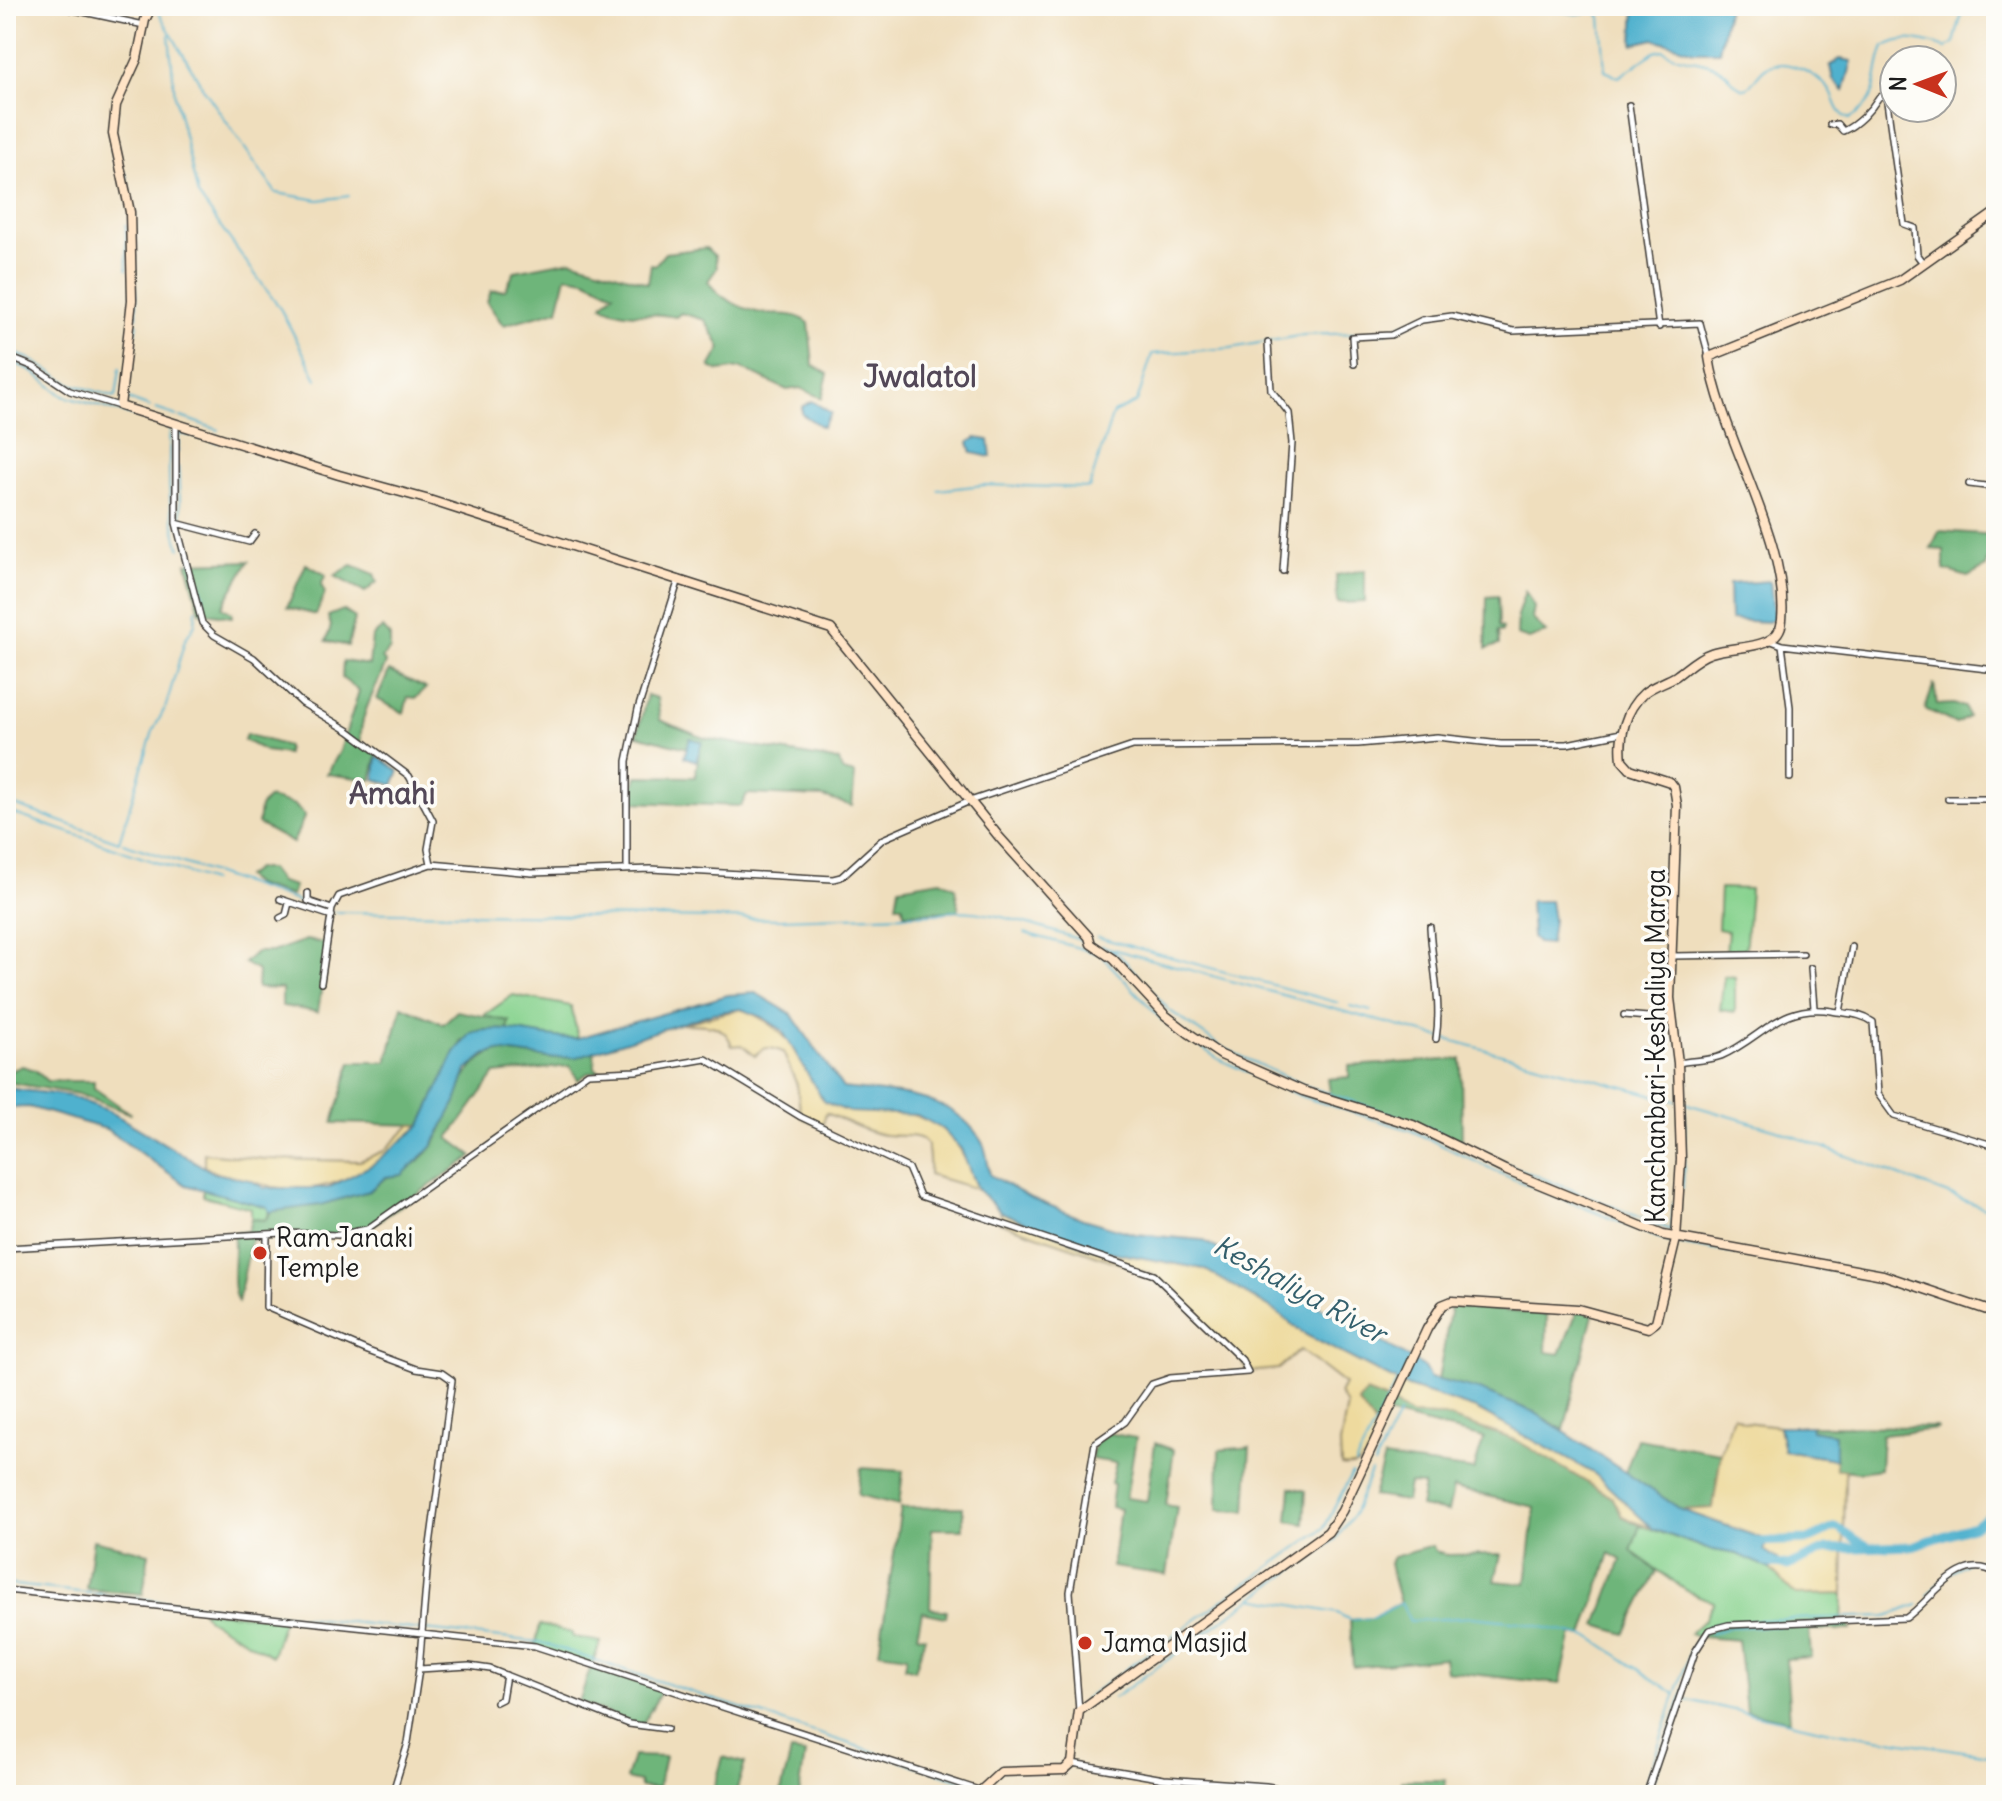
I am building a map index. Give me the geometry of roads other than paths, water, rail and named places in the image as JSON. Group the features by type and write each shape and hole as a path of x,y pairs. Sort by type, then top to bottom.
{"street":[{"path":"56,6 144,25"},
{"path":"120,406 132,300 130,212 113,134 116,105 137,59 144,25 152,6"},
{"path":"1830,125 1837,124 1843,131 1849,129 1871,110 1879,97 1886,95 1904,224 1915,228 1917,255 1923,263"},
{"path":"1629,105 1659,327"},
{"path":"1709,357 1900,280 1996,212"},
{"path":"1354,364 1352,337 1391,335 1433,318 1452,316 1513,331 1700,323 1732,435 1764,523 1781,588 1781,627 1789,646"},
{"path":"1268,343 1271,390 1289,413 1292,443 1283,571"},
{"path":"6,356 34,367 70,391 831,629 970,801 1096,949 1113,959 1165,1015 1221,1055 1303,1091 1413,1125 1505,1170 1676,1239 1883,1275 1996,1313"},
{"path":"176,423 176,523 205,628 254,658 302,703 349,731 409,776 433,821 428,849 431,864"},
{"path":"1969,484 1986,486"},
{"path":"176,523 249,542 255,534"},
{"path":"627,870 627,761 638,709 679,579"},
{"path":"1769,640 1781,627"},
{"path":"321,983 332,912 339,896 357,887 431,864 532,873 627,870 777,874 833,879 841,877 883,839 970,801 1133,746 1358,744 1437,737 1501,744 1567,744 1621,733 1644,692 1707,654 1769,640 1789,646 1996,670"},
{"path":"1782,645 1790,707 1790,778"},
{"name":"Kanchanbari-Keshaliya Marga","path":"1079,1711 1328,1532 1342,1511 1386,1413 1442,1305 1452,1301 1578,1309 1648,1328 1656,1322 1676,1239 1681,1159 1671,956 1677,805 1674,787 1662,778 1630,769 1622,760 1621,733"},
{"path":"1948,799 1996,799"},
{"path":"308,893 308,901 332,912"},
{"path":"280,899 332,912"},
{"path":"280,918 286,915 289,903"},
{"path":"1430,927 1432,976 1438,984 1437,1035"},
{"path":"1840,1012 1852,947"},
{"path":"1671,956 1803,954"},
{"path":"1811,968 1814,1008"},
{"path":"1678,1063 1705,1061 1725,1054 1783,1017 1814,1008 1840,1012 1873,1022 1878,1094 1894,1116 1996,1146"},
{"path":"1624,1015 1672,1019"},
{"path":"6,1248 338,1235 367,1229 588,1073 636,1071 706,1059 801,1117 908,1168 920,1196 1154,1275 1234,1351 1248,1372 1170,1378 1152,1384 1125,1422 1095,1443 1070,1592 1079,1711 1072,1763 1064,1770 1001,1772 978,1793"},
{"path":"267,1236 266,1307 368,1351 416,1369 442,1373 452,1380 428,1560 419,1669 408,1743 392,1795"},
{"path":"1646,1795 1695,1652 1709,1630 1728,1625 1906,1618 1948,1580 1968,1567 1987,1568 1996,1573"},
{"path":"6,1590 535,1646 978,1793 994,1795"},
{"path":"419,1669 469,1666 506,1675 629,1724 667,1729"},
{"path":"496,1702 502,1699 506,1675"},
{"path":"1072,1763 1164,1779 1266,1786 1316,1795"}],"water":[{"path":"1635,6 1728,6 1719,51 1694,51 1654,39 1633,44"},
{"path":"1840,59 1852,61 1844,91 1833,80 1830,66"},
{"path":"812,401 831,413 822,427 802,414 802,407"},
{"path":"976,438 989,440 991,457 972,453 969,442"},
{"path":"1770,581 1774,618 1769,622 1730,620 1729,584"},
{"path":"690,738 702,742 696,761 684,757"},
{"path":"377,756 399,771 393,785 375,779"},
{"path":"1530,901 1550,901 1553,920 1550,944 1537,943 1532,937"},
{"path":"756,993 791,1014 843,1088 922,1099 957,1114 983,1144 990,1175 1029,1197 1083,1219 1135,1234 1202,1240 1423,1366 1430,1378 1479,1390 1534,1412 1682,1510 1767,1540 1764,1550 1777,1559 1770,1569 1737,1554 1707,1549 1653,1529 1595,1474 1476,1409 1408,1387 1306,1335 1272,1309 1204,1269 1089,1248 1001,1212 977,1189 961,1149 942,1129 917,1115 849,1112 824,1102 782,1030 762,1017 741,1009 713,1013 577,1057 549,1058 497,1051 485,1055 467,1070 456,1102 432,1147 402,1175 386,1177 369,1191 320,1205 269,1212 267,1207 186,1185 106,1129 29,1107 6,1108 6,1088 70,1096 109,1111 214,1173 250,1180 264,1188 328,1188 372,1165 421,1125 455,1052 471,1033 497,1029 578,1038 728,995"},
{"path":"1779,1426 1810,1426 1811,1430 1835,1434 1835,1459 1784,1451"}],"waterway":[{"path":"1535,6 1576,14 1595,11 1601,17 1605,71 1619,77 1654,52 1663,50 1713,66 1746,89 1761,71 1775,64 1783,64 1801,69 1823,83 1832,93 1841,113 1849,119 1872,96 1884,47 1907,40 1946,48 1954,43 1964,6"},
{"path":"156,8 203,88 276,193 319,200 349,196"},
{"path":"169,35 175,96 198,195 281,310 317,379"},
{"path":"119,90 128,70"},
{"path":"112,147 116,168"},
{"path":"125,172 134,217"},
{"path":"126,225 127,270"},
{"path":"136,288 137,317"},
{"path":"938,490 984,485 1089,488 1113,413 1137,402 1152,354 1231,348 1304,335 1386,332 1415,320"},
{"path":"129,361 137,323"},
{"path":"6,350 30,359 71,384 116,397 120,368"},
{"path":"6,360 31,370 63,396 170,426 171,503 180,549"},
{"path":"125,398 150,407"},
{"path":"156,409 177,416"},
{"path":"181,417 219,430"},
{"path":"178,452 179,433 205,439"},
{"path":"210,440 218,442"},
{"path":"178,467 181,520"},
{"path":"182,527 203,594 205,617"},
{"path":"6,802 119,842 153,731 166,706 185,640 195,624 196,609"},
{"path":"6,811 211,881"},
{"path":"123,843 330,912"},
{"path":"334,912 781,919 953,911 1012,919 1088,942"},
{"path":"1025,933 1097,953"},
{"path":"1080,935 1087,941"},
{"path":"1097,937 1339,1003"},
{"path":"1101,946 1676,1101"},
{"path":"1107,947 1122,958 1169,1010 1223,1048 1303,1085 1409,1120"},
{"path":"1102,956 1161,1019 1218,1059 1303,1097 1410,1130 1504,1175 1669,1242"},
{"path":"1350,1006 1371,1011"},
{"path":"1684,1103 1777,1130 1996,1212"},
{"path":"1683,1188 1685,1109"},
{"path":"1426,1127 1507,1164 1671,1230 1674,1203"},
{"path":"1679,1244 1848,1273"},
{"path":"1355,1464 1397,1381"},
{"path":"1374,1465 1399,1414"},
{"path":"1114,1698 1336,1539 1353,1515 1371,1472"},
{"path":"1084,1699 1324,1528 1352,1473"},
{"name":"Keshaliya River","path":"1765,1562 1788,1566 1826,1549 1912,1546 1974,1526 1996,1512"},
{"name":"Keshaliya River","path":"1757,1542 1808,1540 1836,1527 1868,1547"},
{"path":"1928,1595 1950,1572 1966,1563 1985,1562 1996,1566"},
{"path":"6,1584 422,1630"},
{"path":"1253,1598 1337,1613 1350,1620 1372,1618 1401,1603 1410,1621 1472,1617 1520,1622 1592,1638 1675,1694"},
{"path":"1642,1795 1692,1646 1707,1627 1728,1621 1887,1616 1918,1605"},
{"path":"1710,1634 1729,1627 1847,1625"},
{"path":"425,1630 539,1642 979,1786"},
{"path":"1654,1779 1688,1679"},
{"path":"1683,1699 1831,1731 1996,1756"},
{"path":"987,1789 1005,1795"},
{"path":"1695,1795 1767,1792 1778,1795"}],"place":[{"name":"Ram Janaki Temple","path":"260,1253"},
{"name":"Jama Masjid","path":"1085,1643"}],"district":[{"name":"Jwalatol","path":"920,377"},
{"name":"Amahi","path":"392,794"}]}
